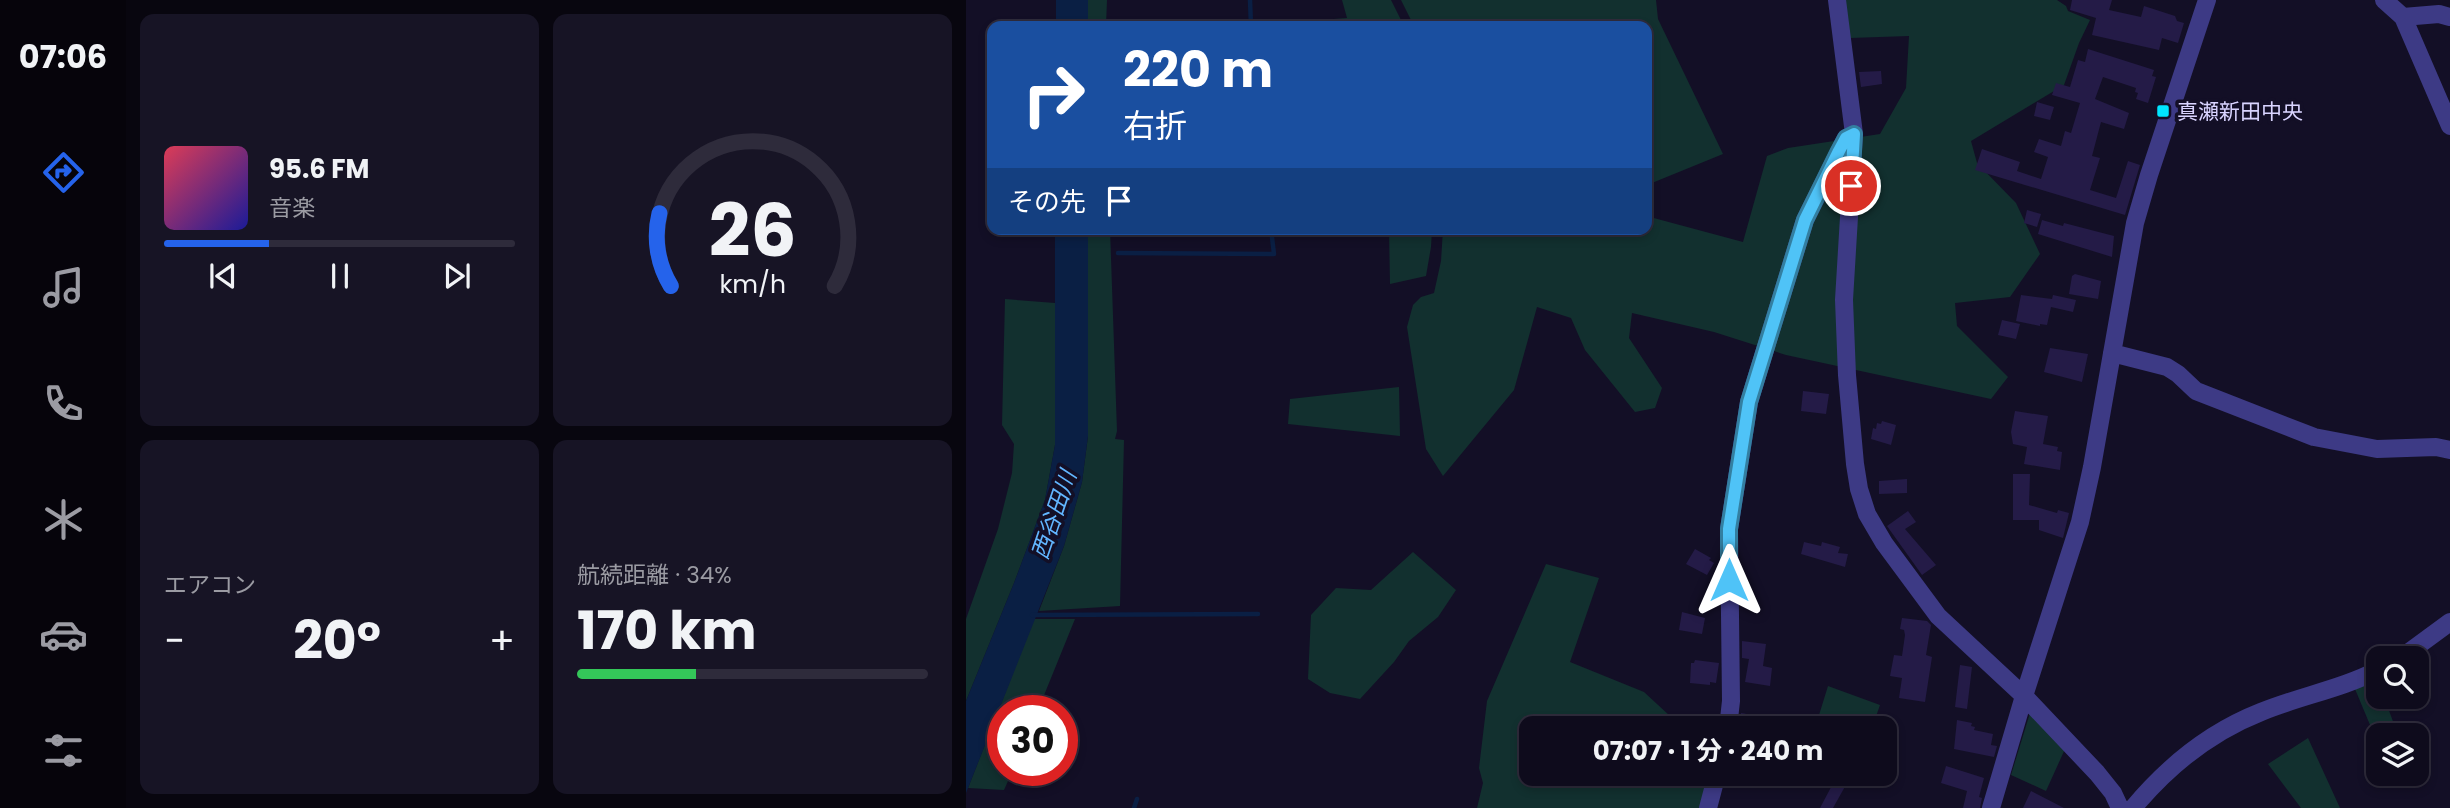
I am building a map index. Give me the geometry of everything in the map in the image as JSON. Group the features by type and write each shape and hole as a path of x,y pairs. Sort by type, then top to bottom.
{"street":[{"path":"1837,0 1854,134 1844,326 1859,489 1874,527 1938,616 2024,696 2097,773 2113,793 2120,808"},
{"path":"1991,808 2080,522 2138,212 2207,0"},
{"path":"2384,0 2403,17 2450,126"},
{"path":"2403,17 2439,14 2450,17"},
{"path":"1729,716 1729,529 1749,402 1805,220 1846,138 1854,134"},
{"path":"2112,353 2166,367 2178,373 2196,391 2314,437 2376,449 2436,447 2450,450"},
{"path":"2417,646 2450,622"},
{"path":"2133,808 2176,763 2235,724 2366,675"},
{"path":"1709,808 1714,786"}],"green space":[{"path":"1088,0 1107,0 1106,21 1088,21"},
{"path":"1342,0 1391,0 1402,21 1320,21 1347,18"},
{"path":"1401,0 1656,0 1658,19 1723,154 1652,183 1652,21 1412,21"},
{"path":"1845,0 2057,0 2066,6 2068,11 2090,20 2064,85 1971,141 1977,163 2016,203 2040,254 2010,297 1955,303 1957,326 2008,377 1991,399 1786,355 1714,332 1632,313 1629,338 1662,388 1655,408 1635,412 1585,350 1571,318 1537,307 1514,390 1443,476 1426,449 1407,327 1413,305 1421,297 1434,293 1441,261 1443,235 1652,235 1652,218 1743,242 1767,156 1788,148 1880,134 1906,88 1909,36 1850,38"},
{"path":"1088,235 1110,235 1117,431 1115,439 1124,440 1120,606 1039,611 1064,546 1082,482 1088,436"},
{"path":"1389,235 1432,235 1426,276 1390,284"},
{"path":"1005,299 1055,303 1055,445 1045,500 966,701 966,619 998,529 1012,473 1014,444 1002,425"},
{"path":"1399,387 1400,436 1288,424 1290,399"},
{"path":"1413,552 1456,590 1438,617 1409,641 1360,699 1330,693 1308,679 1311,615 1336,588 1371,590"},
{"path":"1546,564 1599,578 1570,662 1644,692 1670,716 1519,716 1519,786 1706,786 1701,808 1477,808 1483,783 1479,768 1487,701"},
{"path":"1034,619 1075,619 1044,695 1004,695"},
{"path":"2366,683 2366,709 2388,709 2394,723 2369,723 2355,689"},
{"path":"1828,686 1880,705 1876,716 1819,716"},
{"path":"2030,713 2065,749 2046,791 2011,775"},
{"path":"2308,738 2340,808 2301,808 2268,764"},
{"path":"987,739 987,786 1006,786 1004,790 968,788"}],"water":[{"path":"1056,0 1088,0 1088,21 1056,21"},
{"name":"西谷田川","path":"1055,235 1088,235 1088,436 1082,482 1064,546 1005,695 987,695 987,740 966,793 966,701 1045,500 1055,445"}],"building":[{"path":"2072,0 2112,0 2109,10 2141,17 2144,6 2175,16 2177,21 2184,23 2178,43 2162,38 2159,50 2092,35 2096,18 2070,10"},
{"path":"2088,49 2154,70 2152,76 2156,77 2148,103 2136,99 2136,88 2103,77 2095,99 2129,113 2124,129 2101,122 2092,156 2100,158 2090,190 2116,198 2128,161 2140,165 2125,215 1975,170 1982,149 2020,162 2017,171 2041,179 2048,157 2034,152 2039,139 2061,146 2065,131 2071,133 2080,103 2052,95 2056,83 2070,87 2078,60 2085,62"},
{"path":"1881,71 1882,84 1861,87 1859,72"},
{"path":"2037,102 2054,107 2050,120 2034,116"},
{"path":"2027,210 2041,214 2037,227 2024,223"},
{"path":"2042,220 2114,236 2112,257 2038,234"},
{"path":"2075,274 2101,281 2098,299 2069,294 2072,276"},
{"path":"2021,295 2052,299 2053,295 2076,300 2073,312 2051,307 2047,325 2040,326 2016,321"},
{"path":"2002,320 2020,324 2016,339 1998,335"},
{"path":"2050,348 2088,354 2082,382 2044,372"},
{"path":"1803,391 1829,394 1826,414 1801,411"},
{"path":"2015,411 2048,416 2043,444 2058,447 2057,451 2062,452 2060,470 2024,464 2027,447 2013,444 2011,432"},
{"path":"1882,421 1896,425 1891,445 1871,439 1873,428 1876,429 1877,423 1881,424"},
{"path":"2013,474 2030,474 2029,505 2057,513 2058,510 2069,513 2063,538 2039,530 2039,520 2013,520"},
{"path":"1907,479 1907,493 1879,494 1879,481"},
{"path":"1908,511 1916,522 1905,529 1936,565 1922,575 1887,526"},
{"path":"1804,542 1821,546 1822,542 1840,547 1838,553 1848,554 1845,567 1801,554"},
{"path":"1695,549 1711,558 1709,560 1714,563 1707,575 1686,564"},
{"path":"1682,612 1705,618 1702,634 1679,630"},
{"path":"1902,618 1927,621 1931,625 1926,655 1932,657 1925,702 1899,698 1902,678 1890,676 1894,655 1902,656 1905,635 1904,630 1900,629"},
{"path":"1742,641 1766,644 1763,666 1772,668 1770,686 1745,682 1749,659 1742,658"},
{"path":"1695,660 1719,663 1716,683 1690,683 1691,663"},
{"path":"1960,665 1972,667 1967,709 1955,707"},
{"path":"1957,720 1972,723 1974,730 1993,734 1991,745 1997,746 1994,757 1954,749"},
{"path":"1946,766 1984,778 1979,797 1982,798 1980,808 1963,808 1967,791 1941,783"},
{"path":"1832,786 1845,786 1833,808 1820,808"},
{"path":"2031,791 2064,808 2023,808"}],"waterway":[{"path":"1250,0 1251,21"},
{"path":"1118,253 1274,254 1272,235"},
{"path":"1032,615 1258,614"},
{"path":"1134,808 1137,799"}],"place":[{"name":"真瀬新田中央","path":"2163,111"}],"route":[{"path":"1729,580 1729,529 1749,402 1805,220 1846,138 1854,134 1851,186"}]}
